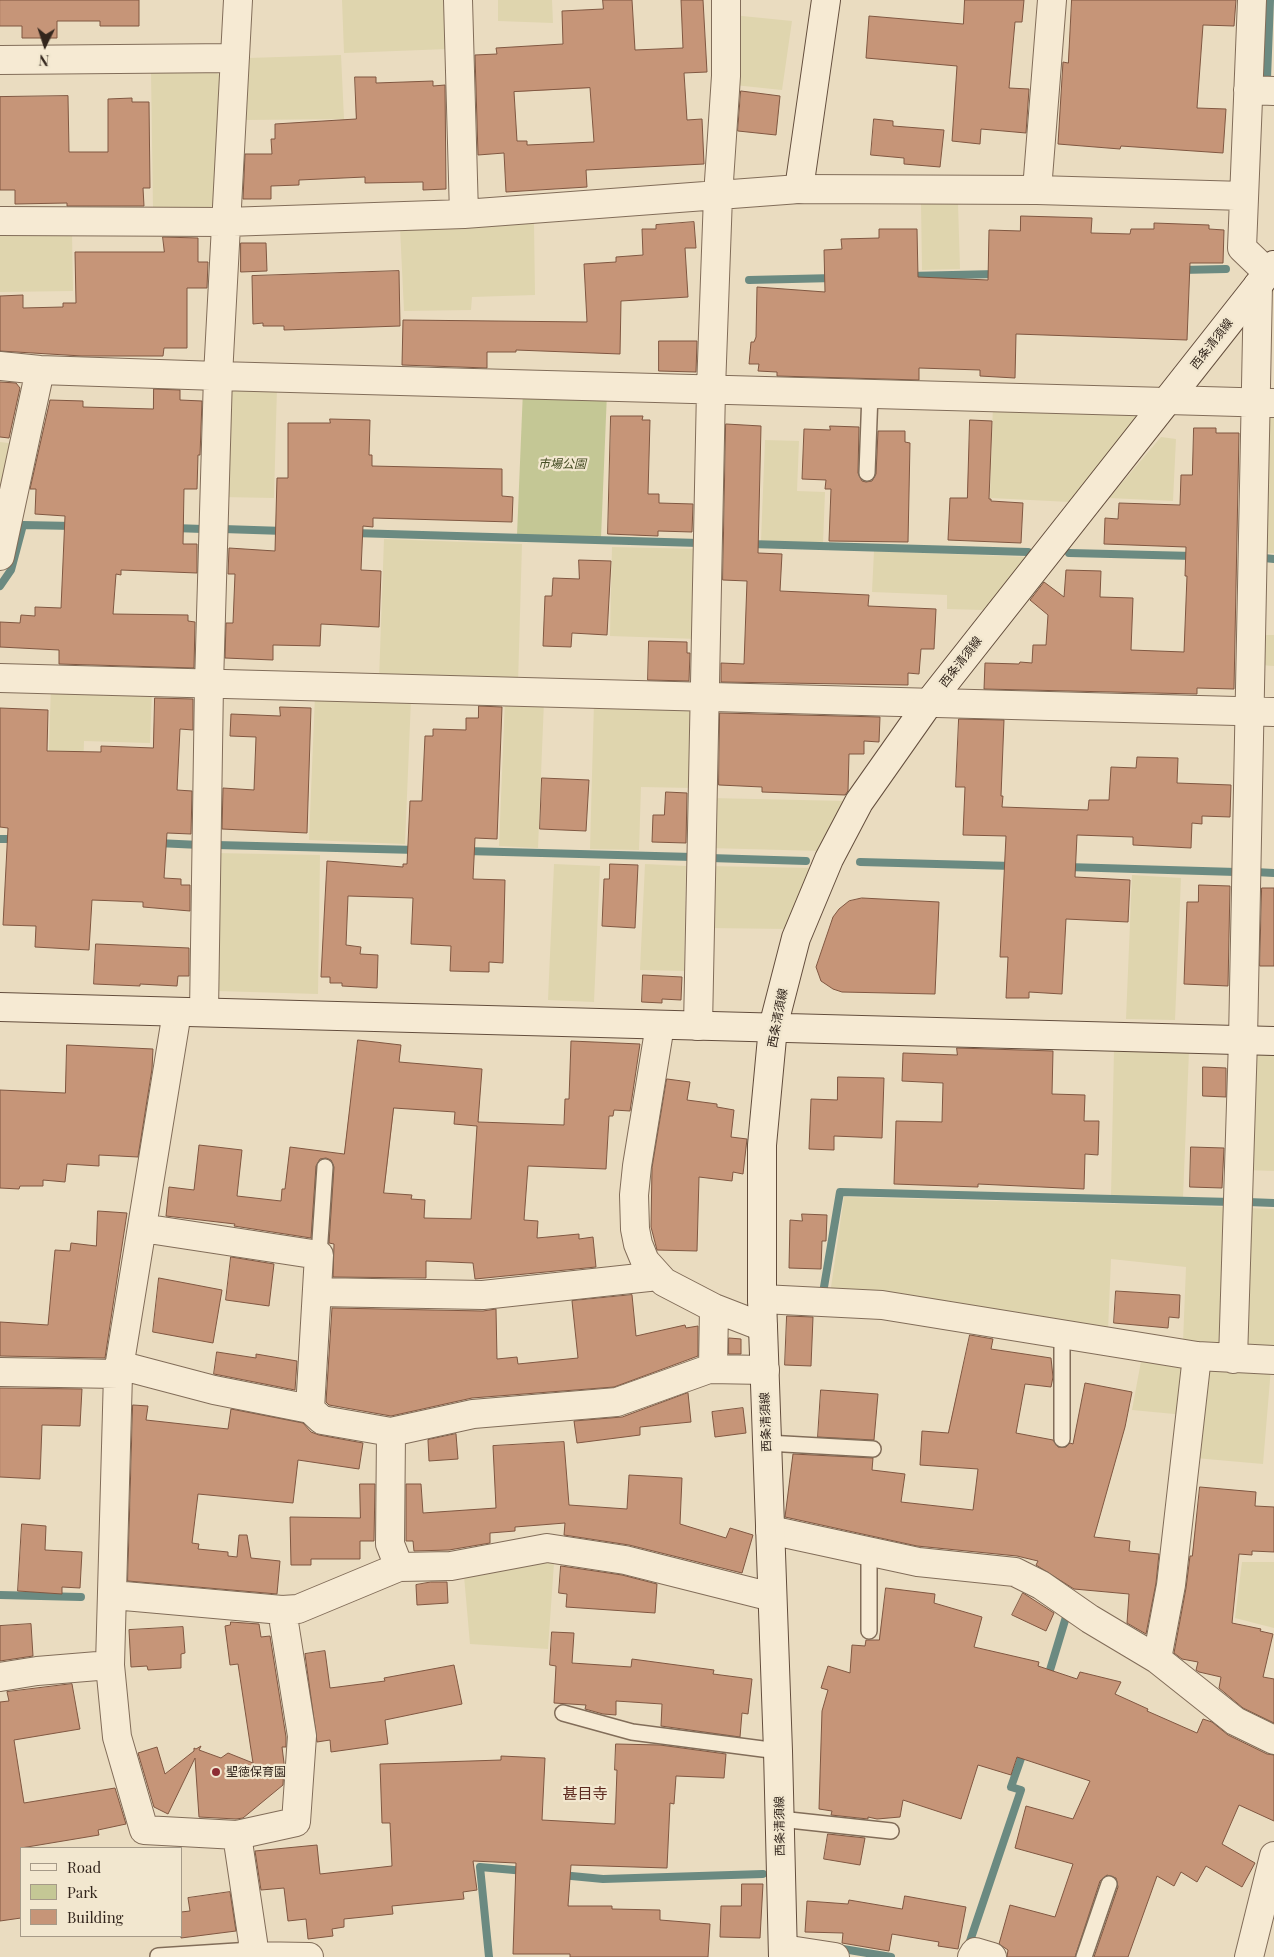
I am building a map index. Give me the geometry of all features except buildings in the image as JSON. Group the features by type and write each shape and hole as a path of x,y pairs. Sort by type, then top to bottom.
{"street":[{"path":"204,1012 218,376 238,0"},
{"path":"458,0 464,214"},
{"path":"698,1026 711,389 718,196 726,76 726,0"},
{"path":"799,189 826,0"},
{"path":"1037,190 1052,0"},
{"path":"1234,1359 1243,1040 1262,712 1267,274 1242,248 1244,196 1261,90 1252,0"},
{"path":"0,60 235,58"},
{"path":"0,221 226,222 464,214 799,189 1037,190 1244,196"},
{"name":"西条清須線","path":"783,1953 762,1299 762,1145 773,1027 796,938 829,859 859,802 928,704 1267,274"},
{"path":"0,366 40,370 218,376 1265,403"},
{"path":"0,556 40,370"},
{"path":"0,678 1262,712"},
{"path":"0,1007 1274,1041"},
{"path":"177,1012 119,1370 110,1665 117,1737 144,1830 237,1835 296,1822 302,1736 282,1610"},
{"path":"660,1025 634,1195 635,1229 638,1244 645,1261 664,1282 714,1308 763,1327"},
{"path":"142,1228 319,1255 310,1409"},
{"path":"317,1292 483,1295 658,1276"},
{"path":"762,1299 882,1305 1197,1356 1274,1360"},
{"path":"713,1368 714,1308"},
{"path":"1157,1659 1170,1585 1197,1356"},
{"path":"0,1372 119,1370 310,1409 322,1420 391,1432 473,1414 617,1402 713,1368 765,1370"},
{"path":"391,1432 390,1544 399,1567"},
{"path":"770,1530 918,1562 1015,1572 1041,1585 1090,1619 1157,1659 1235,1721 1274,1740"},
{"path":"113,1595 282,1610 298,1609 399,1567 451,1566 548,1548 625,1560 772,1597"},
{"path":"0,1676 110,1665"},
{"path":"237,1835 253,1942 251,1954 309,1957"},
{"path":"1249,1957 1274,1856"},
{"path":"972,1957 975,1952 992,1957"},
{"path":"783,1953 835,1957"}],"lane":[{"path":"867,473 870,393"},
{"path":"319,1255 325,1167"},
{"path":"1062,1333 1062,1439"},
{"path":"767,1443 873,1449"},
{"path":"868,1631 870,1552"},
{"path":"563,1713 632,1732 778,1751"},
{"path":"780,1819 891,1831"},
{"path":"1084,1957 1109,1884"},
{"path":"158,1956 251,1954"}],"shaded area":[{"path":"342,0 446,0 448,49 344,53"},
{"path":"498,0 552,0 553,23 498,21"},
{"path":"732,15 792,21 782,90 734,85"},
{"path":"341,55 344,119 245,120 248,58"},
{"path":"215,71 222,78 215,204 205,210 153,210 151,72"},
{"path":"958,203 960,269 922,270 921,204"},
{"path":"534,223 535,295 472,297 471,310 404,311 400,228"},
{"path":"72,233 73,291 0,292 0,234"},
{"path":"277,387 274,498 221,497 224,390"},
{"path":"993,403 1141,411 1070,502 990,498"},
{"path":"1274,414 1274,553 1264,553 1270,418"},
{"path":"1161,437 1176,439 1173,501 1109,498"},
{"path":"765,440 799,441 797,491 825,492 823,544 761,541"},
{"path":"0,442 16,444 0,513"},
{"path":"384,539 522,544 518,684 379,680"},
{"path":"612,547 699,549 697,639 610,636"},
{"path":"874,551 1026,557 983,610 947,609 947,595 872,592"},
{"path":"1261,635 1274,635 1274,666 1259,665"},
{"path":"51,687 152,691 150,743 84,741 81,837 46,836"},
{"path":"315,695 411,699 405,844 309,840"},
{"path":"505,699 544,701 538,848 499,846"},
{"path":"594,702 695,710 693,788 641,787 639,850 590,849"},
{"path":"710,798 846,801 821,851 708,848"},
{"path":"215,853 320,855 318,994 217,991"},
{"path":"554,864 600,866 594,1002 548,1000"},
{"path":"645,864 686,866 684,971 640,970"},
{"path":"709,866 814,868 788,929 708,928"},
{"path":"1132,875 1181,878 1175,1020 1126,1019"},
{"path":"1114,1049 1189,1051 1183,1198 1111,1196"},
{"path":"1250,1052 1274,1053 1274,1171 1246,1170"},
{"path":"844,1197 1231,1207 1227,1345 1183,1342 1186,1267 1111,1259 1108,1331 830,1294"},
{"path":"1247,1208 1274,1209 1274,1351 1243,1344"},
{"path":"1142,1356 1191,1364 1185,1415 1132,1410"},
{"path":"1205,1367 1271,1368 1263,1464 1195,1458"},
{"path":"526,1562 554,1563 548,1649 470,1644 464,1576"},
{"path":"1242,1562 1274,1562 1274,1628 1235,1618"}],"green space":[{"name":"市場公園","path":"523,390 607,393 601,538 517,535"}],"waterway":[{"path":"1267,78 1270,0"},
{"path":"1181,270 1226,269"},
{"path":"908,276 997,274"},
{"path":"749,280 835,278"},
{"path":"0,586 11,570 23,525 73,526"},
{"path":"174,528 203,529"},
{"path":"223,529 284,531"},
{"path":"353,533 699,543"},
{"path":"750,544 1028,552"},
{"path":"1069,553 1194,556"},
{"path":"1264,558 1274,559"},
{"path":"0,839 15,839"},
{"path":"157,843 200,845"},
{"path":"216,845 417,850"},
{"path":"466,851 693,857"},
{"path":"710,858 806,861"},
{"path":"860,862 1013,866"},
{"path":"1067,867 1236,872"},
{"path":"1255,872 1274,873"},
{"path":"824,1287 840,1192 1231,1202"},
{"path":"1248,1202 1274,1203"},
{"path":"0,1595 81,1597"},
{"path":"1047,1680 1066,1617"},
{"path":"970,1941 1021,1790 1011,1787 1024,1750"},
{"path":"489,1957 480,1867 525,1871"},
{"path":"561,1875 603,1879 763,1874"},
{"path":"837,1948 891,1957"}],"place":[{"name":"聖徳保育園","path":"216,1772"}],"district":[{"name":"甚目寺","path":"585,1794"}]}
